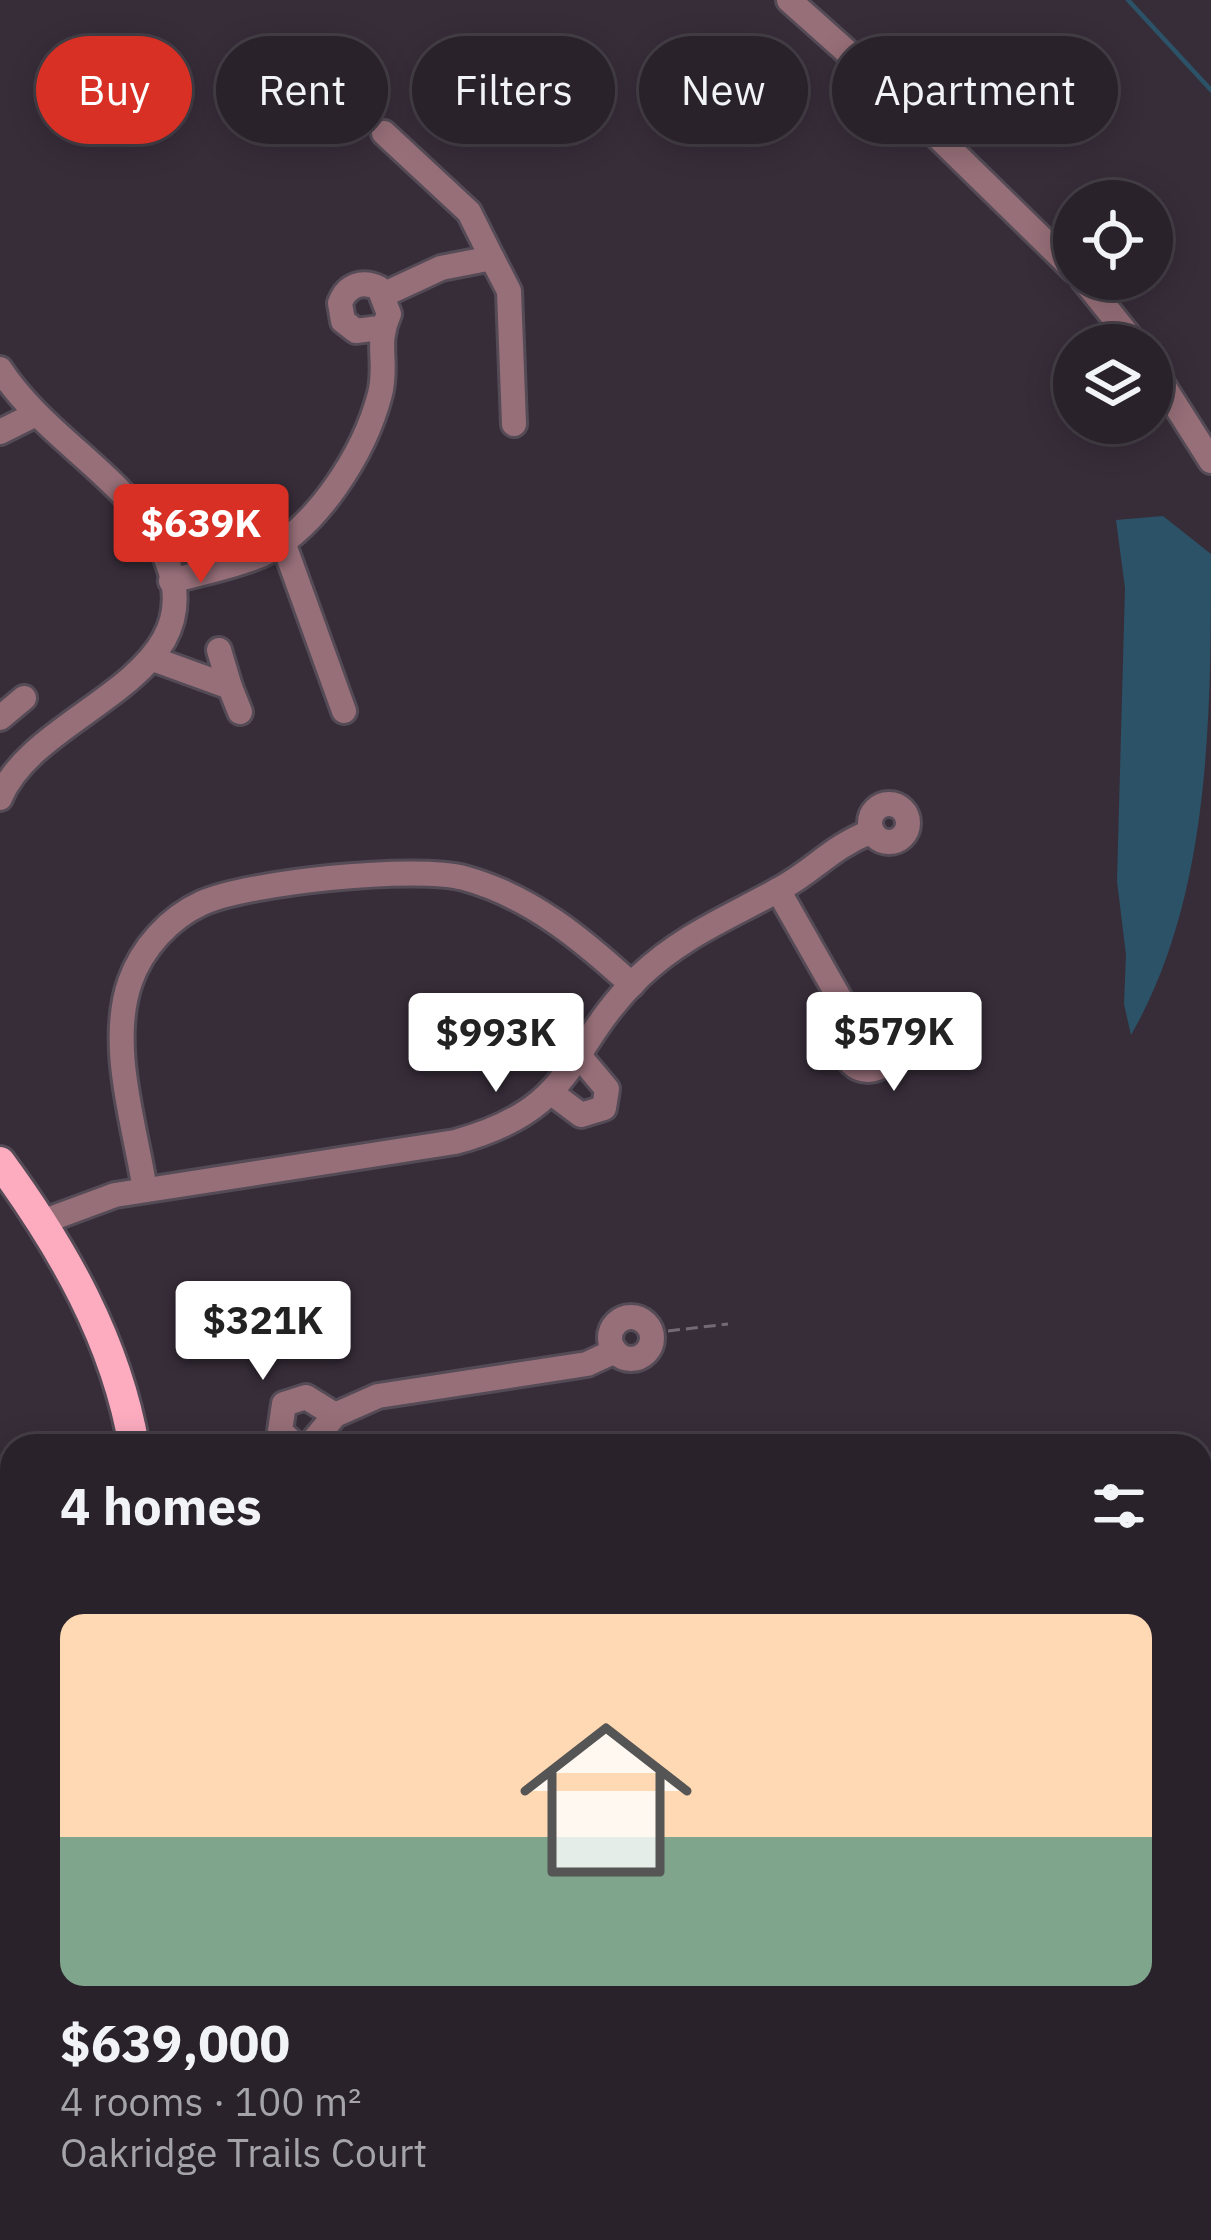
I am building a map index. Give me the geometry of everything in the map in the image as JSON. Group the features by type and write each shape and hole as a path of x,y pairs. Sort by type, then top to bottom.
{"main road":[{"path":"0,1162 42,1222 114,1365 131,1434"}],"street":[{"path":"789,0 1053,249"},
{"path":"388,137 483,230 509,291 514,424"},
{"path":"385,294 441,268 492,258"},
{"path":"171,581 260,555 284,542 360,448 381,390 379,328 388,314 385,294 371,284 356,284 340,303 349,327 365,333 379,328"},
{"path":"1100,300 1119,324"},
{"path":"0,368 34,415 140,514 161,547 171,581 172,612 153,659 6,766 0,798"},
{"path":"1173,401 1211,461"},
{"path":"0,432 34,415"},
{"path":"284,542 344,711"},
{"path":"219,650 240,712"},
{"path":"153,659 230,687"},
{"path":"0,718 24,698"},
{"path":"42,1222 145,1190 455,1142 498,1128 553,1094 632,985 691,935 778,890 834,846 872,831"},
{"path":"145,1190 122,1040 124,1006 152,943 201,904 397,870 442,873 490,887 568,928 632,985"},
{"path":"778,890 856,1027"},
{"path":"553,1094 581,1115 604,1108 607,1089 581,1058"},
{"path":"283,1434 284,1404 306,1396 322,1430 378,1396 587,1364 615,1351"}],"path":[{"path":"668,1330 728,1324"}],"water":[{"path":"1163,516 1211,554 1207,741 1191,864 1177,924 1131,1035 1124,1004 1126,955 1117,881 1125,588 1116,520"}],"waterway":[{"path":"1128,0 1211,90"}]}
